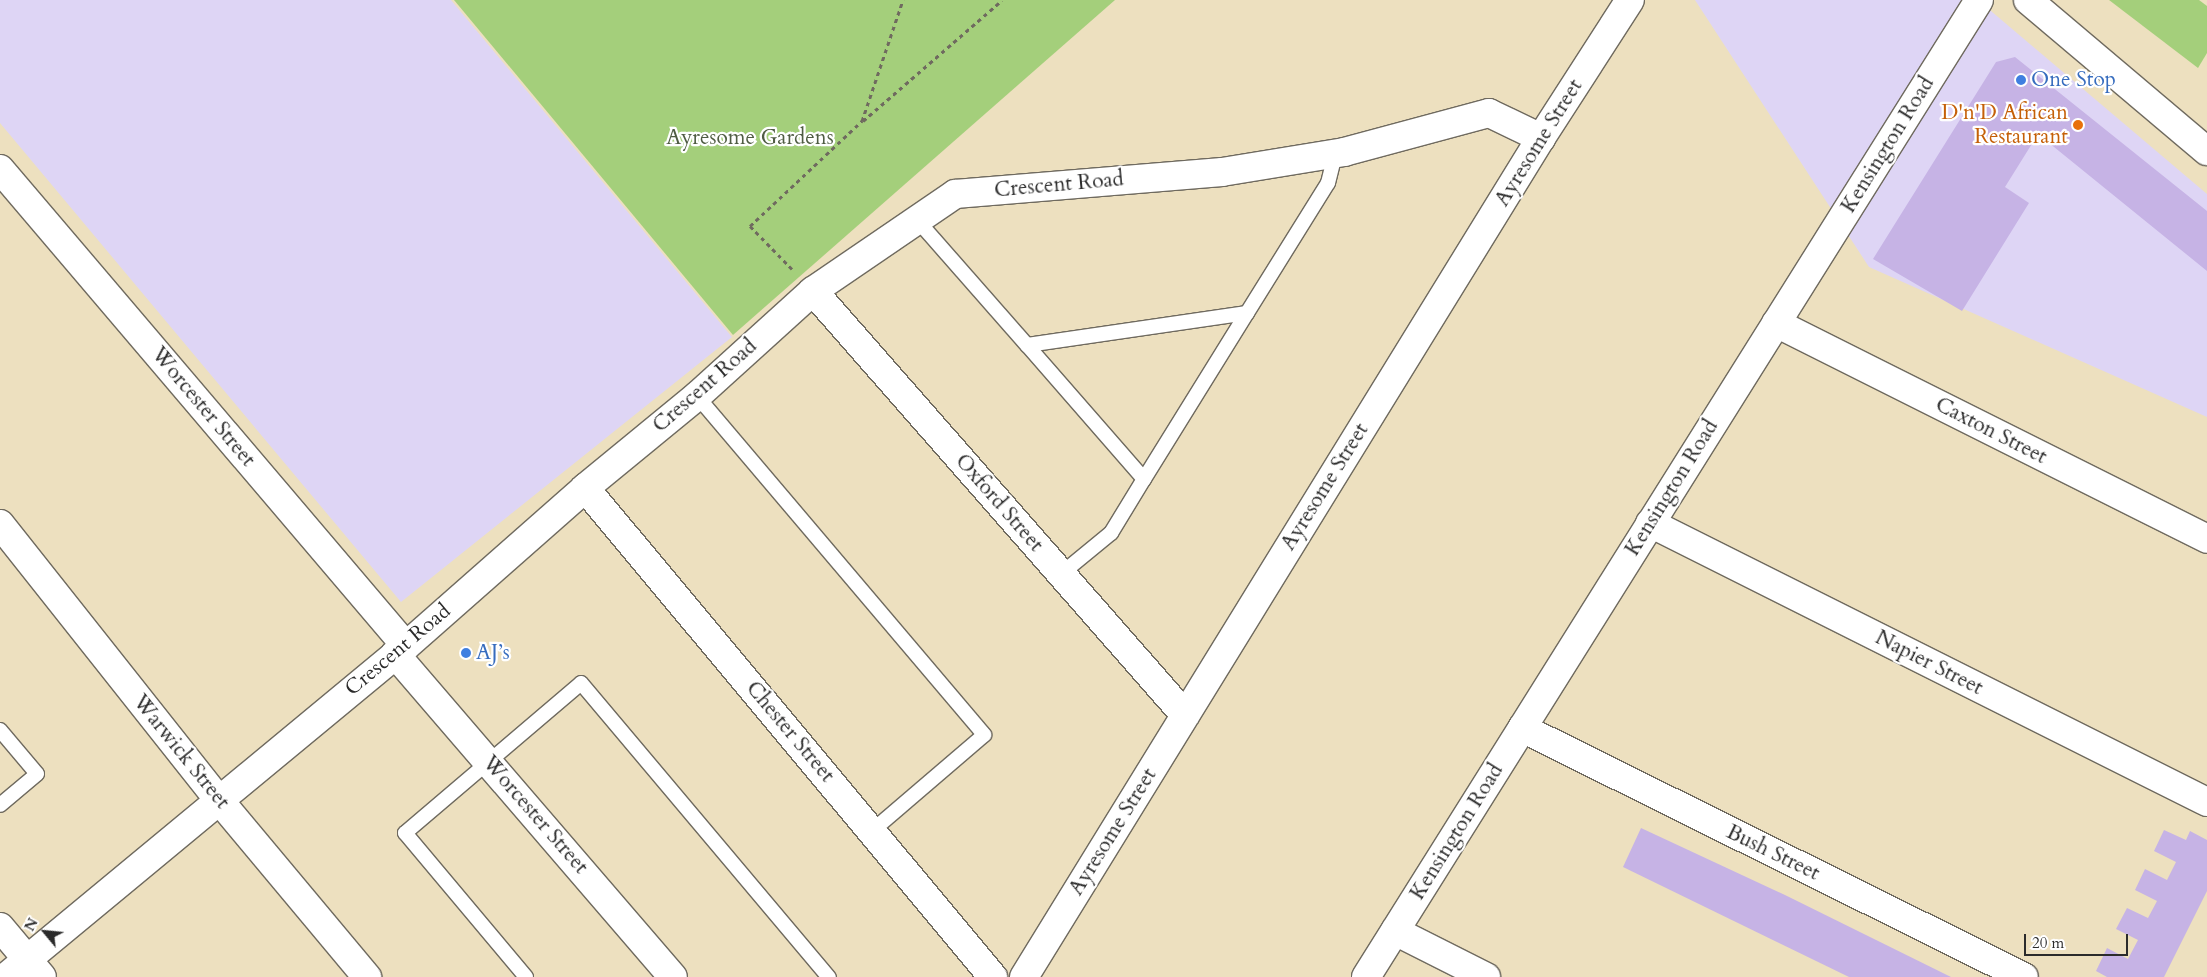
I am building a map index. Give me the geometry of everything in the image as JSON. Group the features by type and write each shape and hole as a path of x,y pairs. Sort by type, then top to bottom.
{"street":[{"name":"Ayresome Street","path":"1024,977 1541,138 1630,0"},
{"name":"Kensington Road","path":"1366,977 1979,0"},
{"path":"2028,0 2207,151"},
{"name":"Crescent Road","path":"6,977 34,968 219,800 400,650 585,488 697,396 813,291 955,194 1222,172 1334,154 1489,113 1541,138"},
{"name":"Worcester Street","path":"0,169 400,650 489,761 673,977"},
{"name":"Oxford Street","path":"813,291 1185,715"},
{"name":"Caxton Street","path":"1776,323 2207,539"},
{"name":"Chester Street","path":"585,488 993,977"},
{"name":"Napier Street","path":"1650,523 2207,802"},
{"name":"Warwick Street","path":"0,524 219,800 367,977"},
{"name":"Bush Street","path":"1522,728 2024,977"},
{"path":"0,927 34,968"},
{"path":"1395,931 1486,977"}],"lane":[{"path":"1061,574 1110,533 1328,183 1334,154"},
{"path":"918,220 1144,479"},
{"path":"1027,345 1247,313"},
{"path":"697,396 984,735 872,831"},
{"path":"526,977 404,833 581,683 829,977"},
{"path":"0,730 37,774 0,805"}],"path":[{"path":"862,122 903,0"},
{"path":"813,291 750,226 862,122 1002,0"}],"shaded area":[{"path":"0,0 451,0 732,337 401,602 0,123"},
{"path":"1695,0 1978,0 2207,194 2207,417 1869,267"}],"green space":[{"name":"Ayresome Gardens","path":"454,0 1115,0 733,335"},
{"path":"2109,0 2199,0 2207,6 2207,53 2198,68"}],"building":[{"path":"2015,57 2207,211 2207,271 2038,134 2005,187 2029,203 1962,311 1873,259 1996,62"},
{"path":"1641,828 1785,895 1951,977 1849,977 1623,867"},
{"path":"2164,830 2186,840 2190,831 2207,840 2207,891 2164,977 2107,977 2096,971 2107,948 2128,959 2138,940 2116,929 2127,908 2148,918 2157,901 2135,890 2145,869 2167,880 2176,862 2154,851"}],"place":[{"name":"One Stop","path":"2021,80"},
{"name":"D'n'D African Restaurant","path":"2078,125"},
{"name":"AJ’s","path":"466,653"}]}
